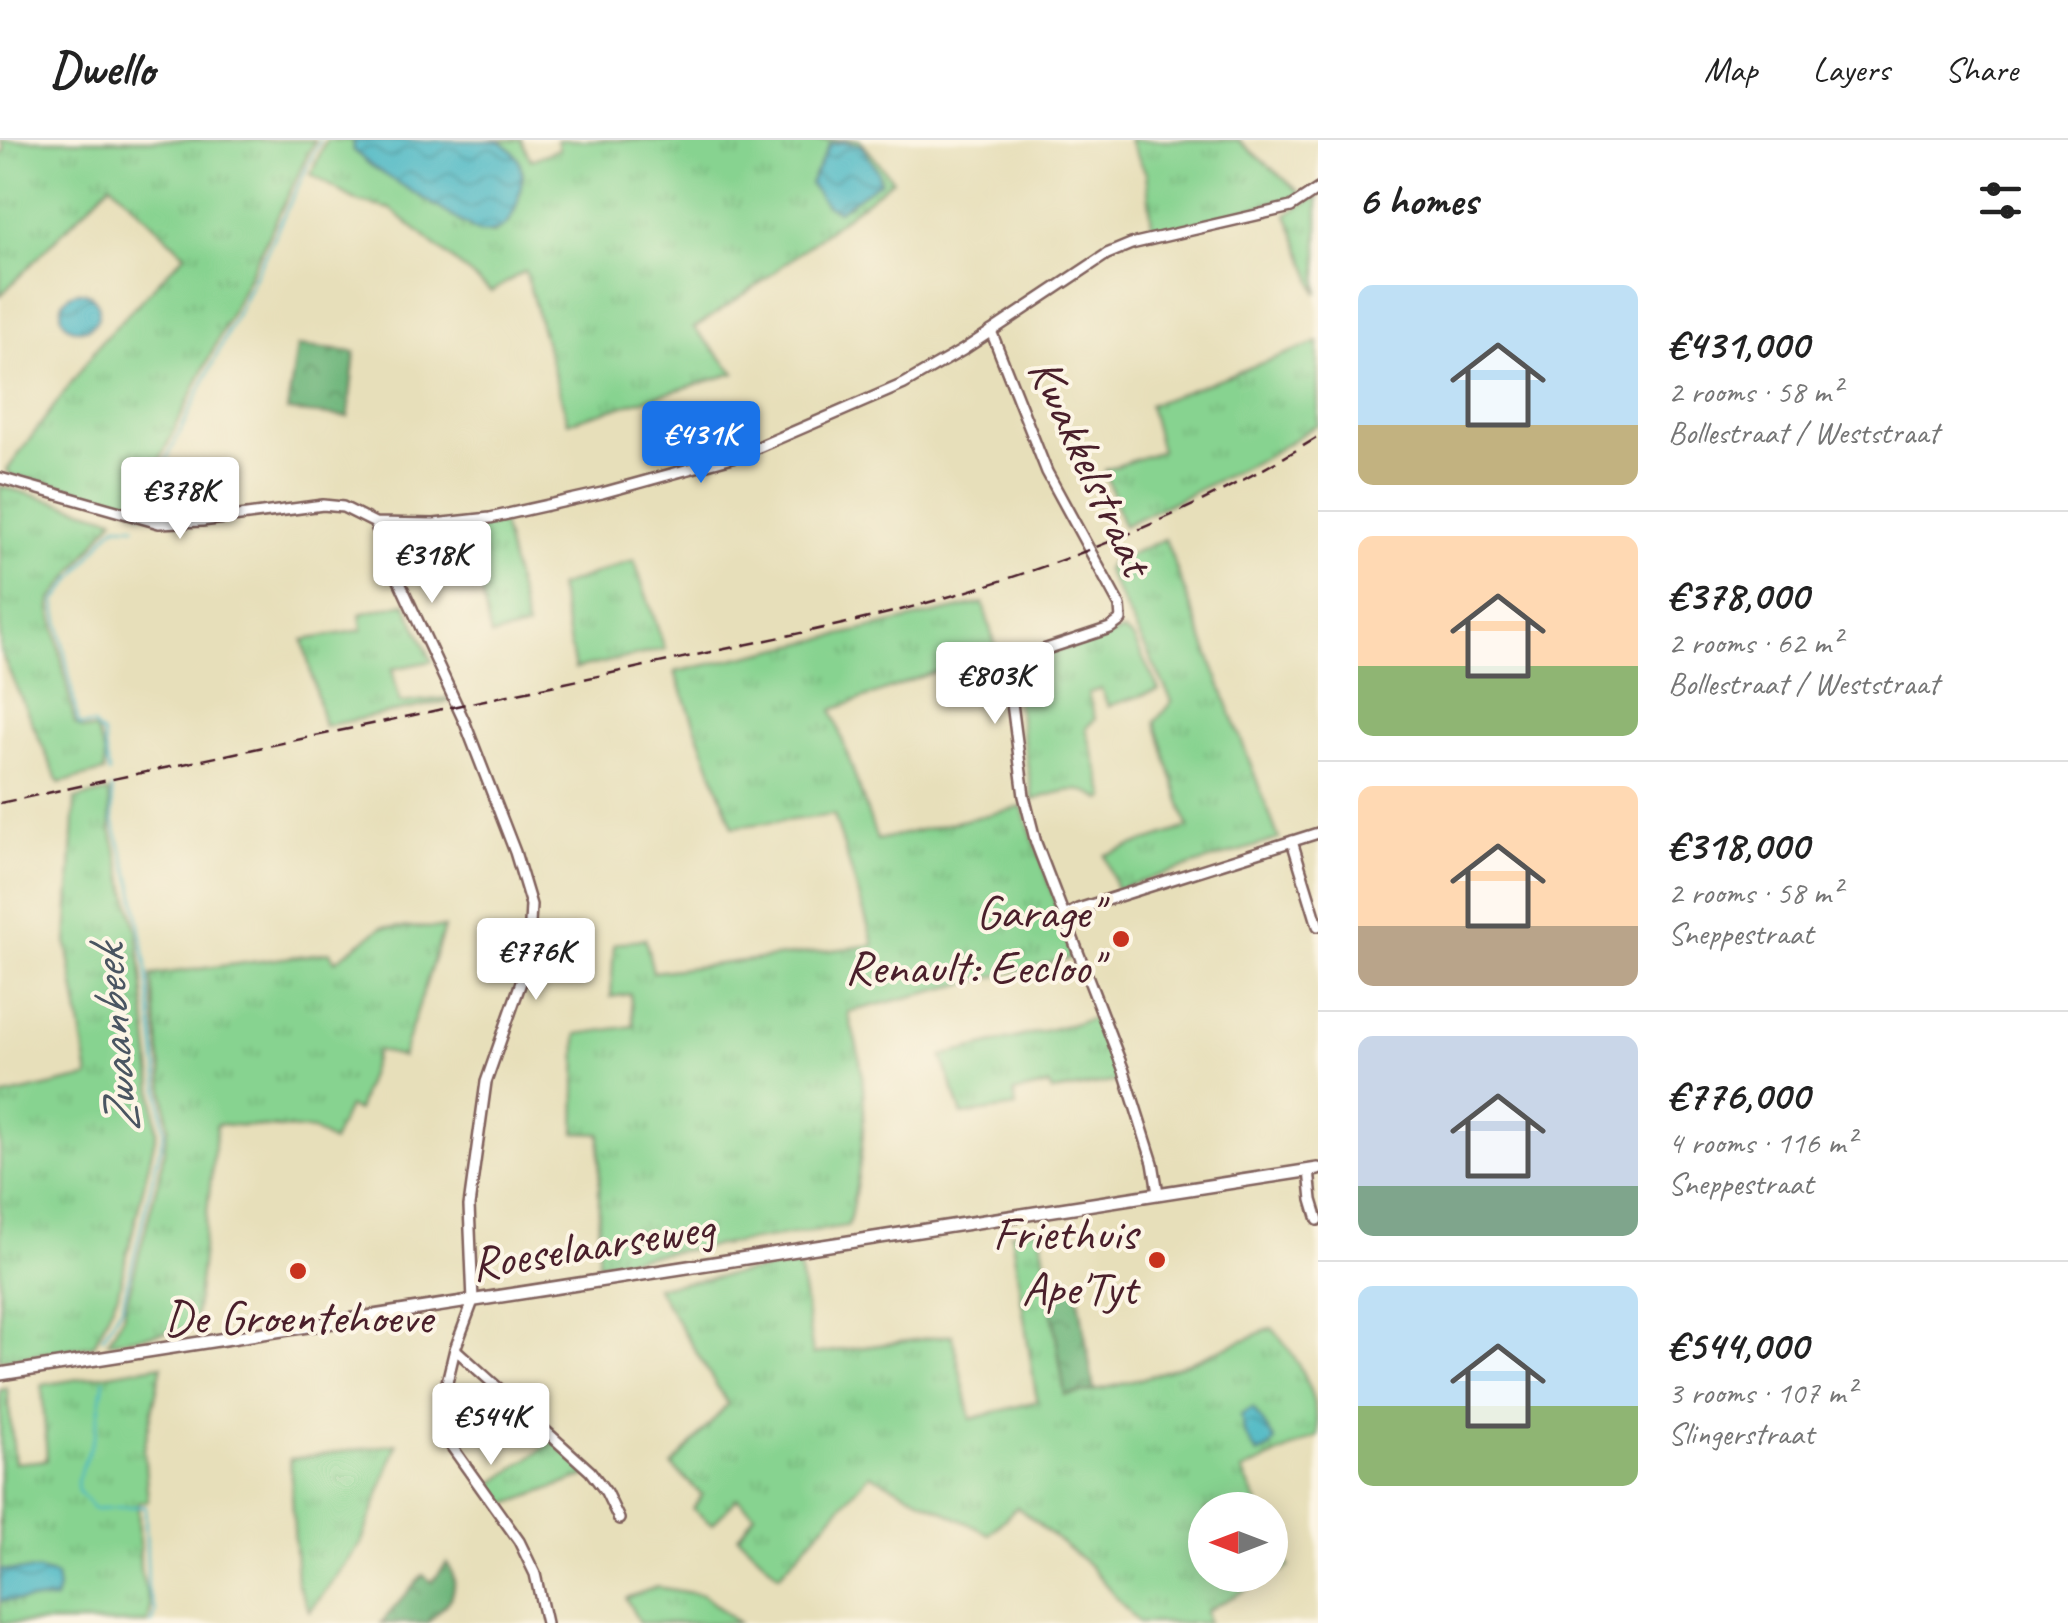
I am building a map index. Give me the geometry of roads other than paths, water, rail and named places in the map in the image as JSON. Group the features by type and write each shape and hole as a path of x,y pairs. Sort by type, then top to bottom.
{"main road":[{"name":"Roeselaarseweg","path":"0,1374 1313,1170"}],"street":[{"path":"0,478 159,522 202,521 323,505 343,508 375,522 434,524 508,514 740,455 904,384 1118,249 1291,206 1318,189"},
{"name":"Kwakkelstraat","path":"991,332 1047,472 1120,606 1121,620 1110,628 1019,658 1009,670 1024,796 1046,872 1124,1070 1153,1162 1158,1193"},
{"path":"375,522 382,546 465,723 530,906 528,962 486,1082 468,1206 472,1301 454,1349 442,1407 448,1440 519,1541 535,1574 546,1623"},
{"path":"1065,916 1318,833"},
{"path":"1292,841 1318,926"},
{"path":"1313,1170 1318,1220"},
{"path":"454,1349 590,1471 619,1519"}],"water":[{"path":"354,140 500,141 514,153 520,165 520,191 515,208 502,228 478,232 371,166 353,150"},
{"path":"830,144 861,145 878,171 880,182 838,211 826,205 810,184"},
{"path":"80,292 94,297 99,311 94,325 80,330 66,325 61,311 66,297"},
{"path":"1253,1408 1275,1441 1257,1454 1244,1432 1241,1415"},
{"path":"0,1570 39,1571 56,1576 55,1600 0,1601"}],"waterway":[{"name":"Zwaanbeek","path":"141,513 320,140"},
{"name":"Zwaanbeek","path":"109,774 103,735 93,725 80,726 78,722 55,602 110,531 117,525 136,526"},
{"name":"Zwaanbeek","path":"103,1337 122,1306 164,1131 146,961 133,885 113,821 112,789"},
{"name":"Zwaanbeek","path":"104,1380 95,1435 77,1481 78,1491 94,1509 145,1506 148,1590 156,1612 152,1623"}],"railway":[{"path":"0,803 913,607 1034,570 1151,524 1208,498 1318,437"}],"place":[{"name":"Garage\" Renault: Eecloo\"","path":"1121,939"},
{"name":"Friethuis Ape'Tyt","path":"1157,1260"},
{"name":"De Groentehoeve","path":"298,1271"}]}
